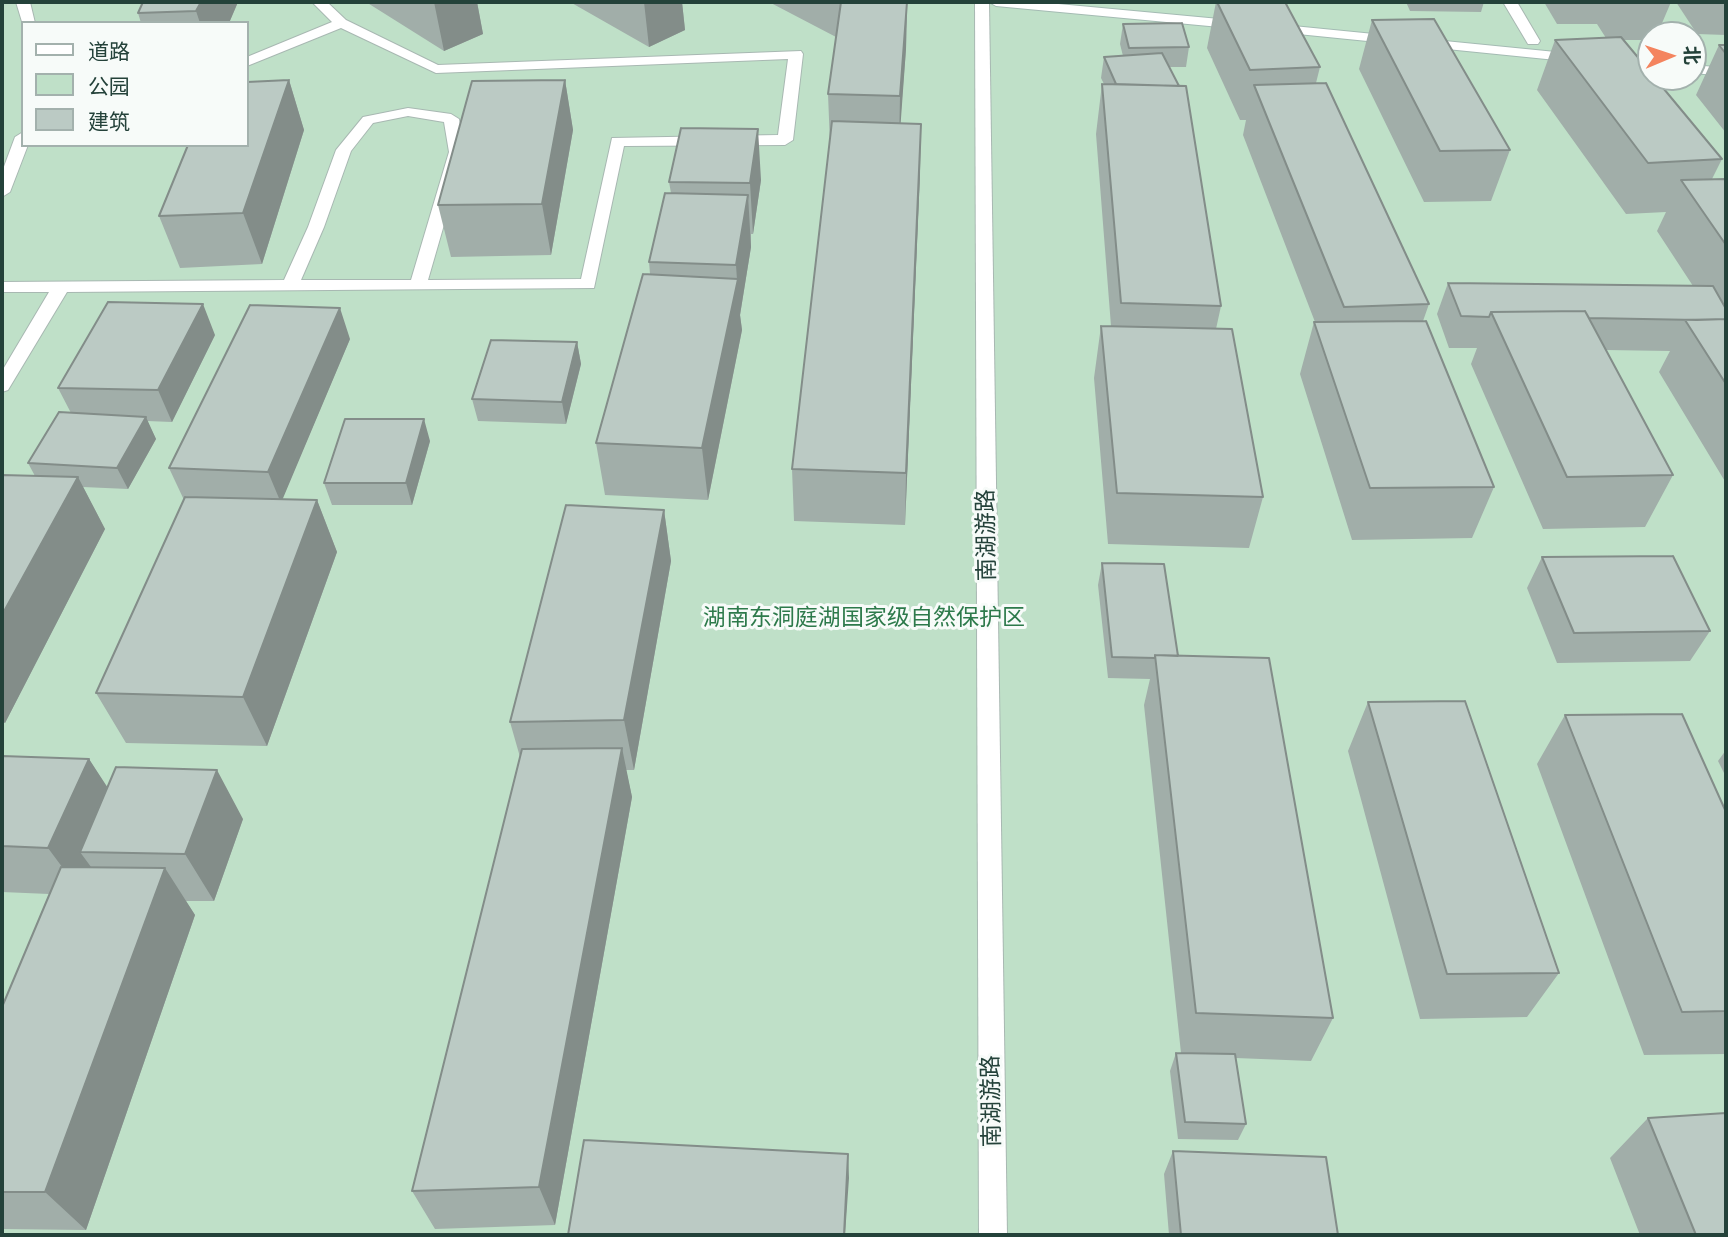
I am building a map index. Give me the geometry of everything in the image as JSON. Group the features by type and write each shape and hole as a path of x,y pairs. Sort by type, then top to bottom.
{"street":[{"path":"23,2 28,21"},
{"path":"2,287 588,284 617,141 785,140 796,54 436,69 341,23 319,2"},
{"name":"南湖游路","path":"982,2 993,1235"},
{"path":"996,2 1606,56 1637,62"},
{"path":"1142,2 1586,46"},
{"path":"1510,2 1533,41"},
{"path":"248,62 341,23"},
{"path":"1606,56 1637,53"},
{"path":"1707,57 1726,59"},
{"path":"1707,70 1726,72"},
{"path":"290,286 344,150 368,120 408,112 451,119 457,152 418,285"},
{"path":"2,192 21,142"},
{"path":"2,386 61,287"}],"green space":[{"name":"湖南东洞庭湖国家级自然保护区","path":"2,2 1726,2 1726,1235 2,1235"}],"building":[{"path":"143,2 201,2 196,11 138,13"},
{"path":"841,2 907,2 900,96 828,94"},
{"path":"1217,2 1285,2 1320,67 1250,70"},
{"path":"1434,19 1510,150 1440,151 1372,20"},
{"path":"1182,23 1189,47 1129,48 1123,24"},
{"path":"1621,37 1637,56 1637,91 1666,91 1722,159 1648,163 1555,40"},
{"path":"1719,45 1726,45 1726,54"},
{"path":"1162,53 1179,86 1116,84 1104,57"},
{"path":"289,80 243,213 159,216 187,147 248,147 248,82"},
{"path":"565,80 542,204 438,205 472,81"},
{"path":"1326,83 1429,304 1344,307 1254,85"},
{"path":"1102,84 1186,86 1221,306 1121,303"},
{"path":"832,121 921,124 906,473 792,469"},
{"path":"681,128 758,129 750,183 669,182"},
{"path":"1726,179 1726,245 1681,180"},
{"path":"665,193 748,195 736,265 649,262"},
{"path":"643,274 738,279 702,448 596,443"},
{"path":"1448,283 1713,286 1726,309 1726,319 1589,318 1585,311 1491,312 1489,317 1461,316"},
{"path":"108,302 203,304 158,390 58,388"},
{"path":"250,305 340,308 268,472 169,468"},
{"path":"1585,311 1673,475 1567,477 1491,312"},
{"path":"1726,319 1726,384 1685,320"},
{"path":"1426,321 1494,487 1370,488 1314,322"},
{"path":"1101,326 1232,329 1263,497 1117,493"},
{"path":"491,340 577,342 562,402 472,399"},
{"path":"59,412 146,417 117,468 28,463"},
{"path":"345,419 424,419 406,483 324,483"},
{"path":"2,475 78,477 2,615"},
{"path":"185,497 317,500 243,697 96,693"},
{"path":"566,505 664,510 624,720 510,722"},
{"path":"1673,556 1710,631 1574,633 1542,557"},
{"path":"1102,563 1164,564 1178,656 1112,657"},
{"path":"1155,655 1269,658 1333,1018 1196,1013"},
{"path":"1465,701 1559,973 1447,974 1368,702"},
{"path":"1682,714 1726,812 1726,1011 1682,1012 1565,715"},
{"path":"622,748 539,1187 412,1191 522,749"},
{"path":"2,756 89,759 48,848 2,846"},
{"path":"116,767 217,770 185,854 80,852"},
{"path":"61,867 165,868 45,1192 2,1192 2,1007"},
{"path":"1176,1053 1235,1054 1246,1124 1185,1122"},
{"path":"1726,1113 1726,1235 1696,1235 1648,1118"},
{"path":"584,1140 848,1154 844,1235 568,1235"},
{"path":"1173,1151 1326,1157 1338,1235 1181,1235"}]}
